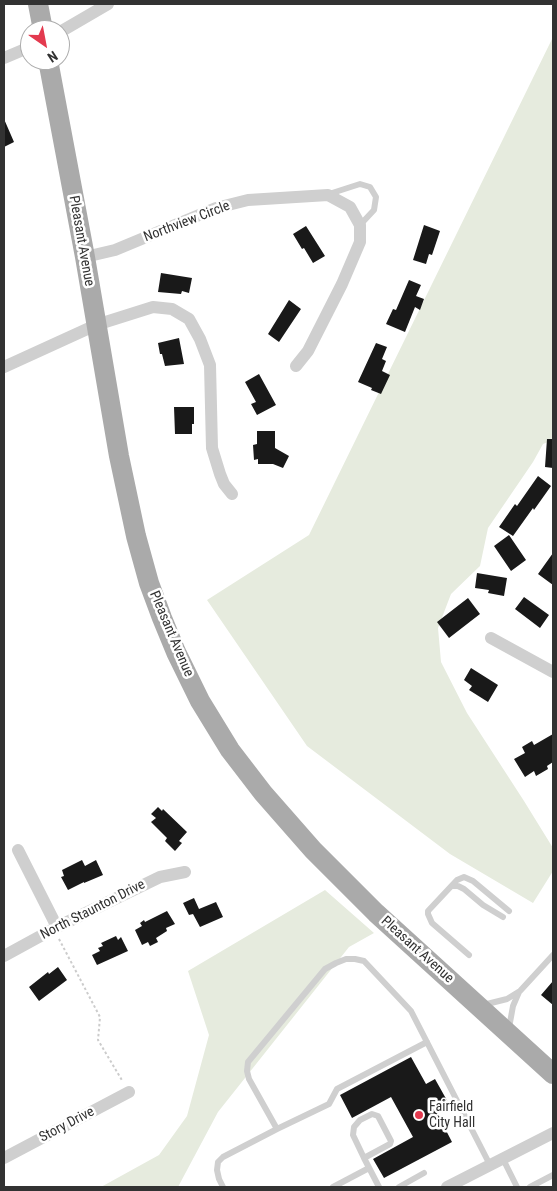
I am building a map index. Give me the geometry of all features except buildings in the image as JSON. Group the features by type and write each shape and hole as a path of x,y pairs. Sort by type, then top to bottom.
{"main road":[{"path":"38,4 40,20"},
{"name":"Pleasant Avenue","path":"50,70 119,456 136,536 149,583 162,618 200,701 230,750 263,793 313,850 376,913 553,1074"}],"street":[{"path":"70,26 108,4"},
{"path":"4,58 20,51"},
{"path":"296,366 308,351 342,284 360,242 360,225 350,207 328,195"},
{"name":"Northview Circle","path":"84,257 115,250 216,208 248,200 328,195"},
{"path":"4,366 96,325 154,307 172,309 189,319 200,339 210,365 212,448 224,484 232,494"},
{"path":"491,638 553,672"},
{"path":"18,850 57,927"},
{"name":"North Staunton Drive","path":"4,956 57,927 160,877 185,872"},
{"name":"Story Drive","path":"4,1158 129,1092"},
{"path":"447,1187 553,1133"}],"lane":[{"path":"328,195 360,184 370,187 376,197 374,210 360,225"},
{"path":"468,955 432,923 428,910 458,880 464,877 473,881 509,911"},
{"path":"452,886 464,889 483,905 503,917"},
{"path":"478,1007 506,1000 520,991 553,955"},
{"path":"277,1129 249,1079 246,1071 248,1062 325,969 346,959 355,959 364,961 411,1011 490,1165"},
{"path":"508,1033 513,1006 520,991"},
{"path":"223,1187 217,1170 218,1162 223,1157 329,1104 337,1089 427,1042"},
{"path":"364,1158 390,1144 391,1141 378,1116 372,1114 360,1120 354,1127 353,1135 364,1158 379,1187"},
{"path":"502,1159 516,1187"},
{"path":"332,1187 369,1168"},
{"path":"399,1187 424,1174"},
{"path":"530,1187 553,1175"}],"path":[{"path":"57,927 58,937 100,1017 98,1040 129,1092"}],"shaded area":[{"path":"553,37 553,440 543,444 488,528 480,566 451,594 438,628 441,662 467,713 553,848 553,871 533,903 450,854 307,746 207,600 309,535"},
{"path":"325,890 374,933 349,947 218,1112 178,1187 101,1187 159,1155 187,1116 209,1035 188,971"}],"place":[{"name":"Fairfield City Hall","path":"419,1115"}]}
